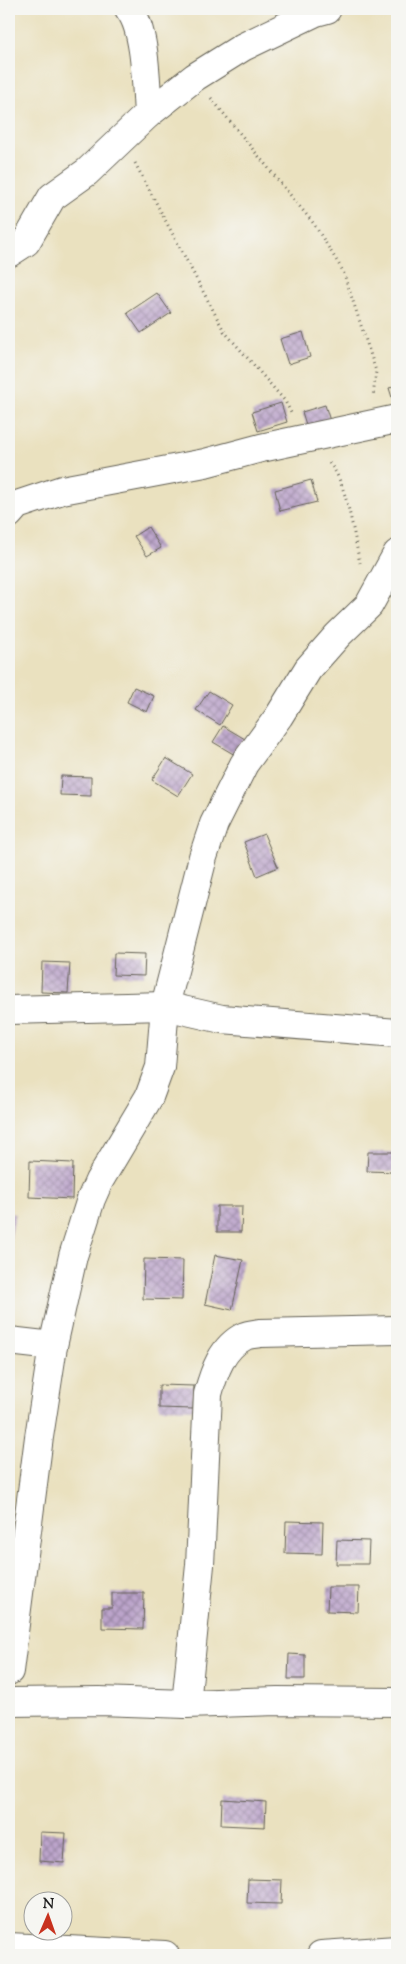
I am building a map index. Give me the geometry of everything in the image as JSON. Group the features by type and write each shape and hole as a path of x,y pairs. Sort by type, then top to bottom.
{"street":[{"path":"129,9 134,15 144,57 148,114"},
{"path":"9,253 26,242 52,197 87,172 148,114 194,77 244,48 316,12 327,9"},
{"path":"9,514 17,505 62,490 205,463 261,448 397,419"},
{"path":"369,605 397,554"},
{"path":"9,1671 38,1437 53,1346 73,1256 91,1199 99,1181 155,1084 160,1067 165,1006 203,856 214,824 244,764 279,716 308,669 338,635 369,605 397,584"},
{"path":"9,1010 165,1006 222,1019 397,1033"},
{"path":"186,1704 200,1565 208,1394 214,1372 227,1350 245,1336 260,1333 397,1330"},
{"path":"9,1341 53,1346"},
{"path":"9,1702 99,1701 186,1704 397,1702"},
{"path":"9,1947 165,1955"},
{"path":"321,1955 397,1950"}],"path":[{"path":"194,77 314,224 343,271 376,370 369,424"},
{"path":"123,139 224,331 285,401 304,439 335,469 347,503 369,605"}],"building":[{"path":"157,293 171,313 141,333 127,313"},
{"path":"303,332 310,357 288,364 280,339"},
{"path":"397,386 397,406 395,407 389,388"},
{"path":"281,403 287,422 258,431 252,412"},
{"path":"325,405 331,424 308,431 302,412"},
{"path":"311,480 317,502 280,511 275,490"},
{"path":"148,527 161,548 147,556 134,536"},
{"path":"134,687 154,696 147,712 127,702"},
{"path":"209,691 232,705 220,725 196,710"},
{"path":"223,726 245,739 235,755 213,742"},
{"path":"166,758 192,774 178,796 152,780"},
{"path":"61,776 91,777 91,796 60,795"},
{"path":"264,834 278,867 257,876 244,842"},
{"path":"114,953 145,954 144,976 113,975"},
{"path":"42,962 70,963 68,993 41,992"},
{"path":"368,1152 397,1152 397,1172 367,1171"},
{"path":"30,1161 73,1163 72,1199 29,1197"},
{"path":"217,1206 242,1206 241,1232 217,1232"},
{"path":"9,1213 15,1214 10,1243 9,1243"},
{"path":"215,1255 243,1260 232,1310 205,1304"},
{"path":"144,1259 183,1260 182,1300 143,1299"},
{"path":"159,1385 194,1386 193,1409 159,1408"},
{"path":"286,1521 323,1522 322,1554 285,1553"},
{"path":"337,1540 369,1541 368,1564 336,1564"},
{"path":"328,1587 359,1587 358,1612 327,1611"},
{"path":"112,1593 144,1593 143,1629 102,1628 102,1608 112,1608"},
{"path":"289,1654 305,1655 305,1679 288,1679"},
{"path":"222,1799 266,1802 265,1827 221,1825"},
{"path":"40,1832 66,1833 64,1863 39,1861"},
{"path":"248,1879 282,1880 281,1904 247,1903"}]}
